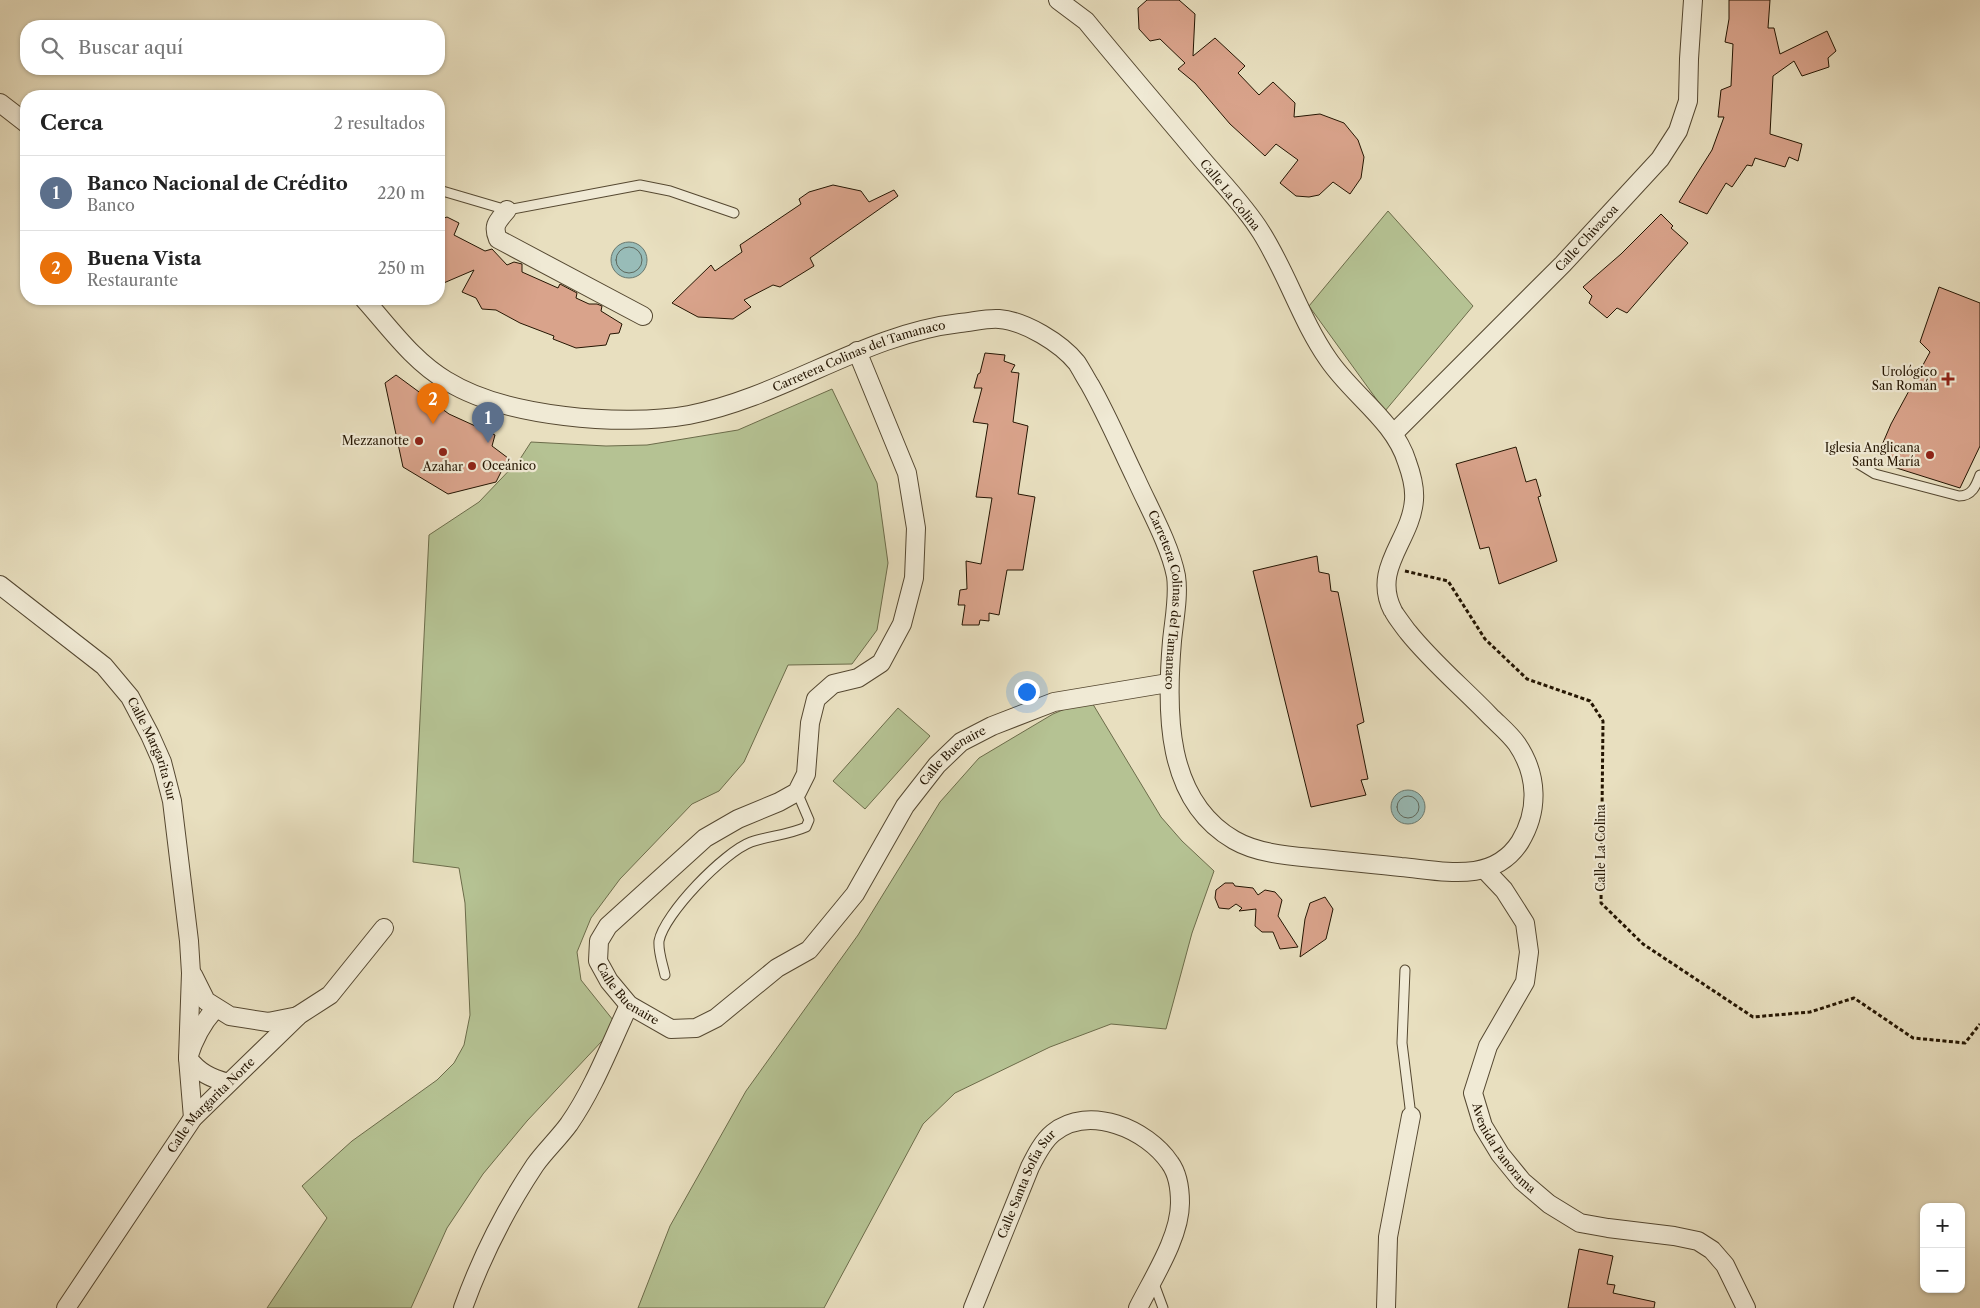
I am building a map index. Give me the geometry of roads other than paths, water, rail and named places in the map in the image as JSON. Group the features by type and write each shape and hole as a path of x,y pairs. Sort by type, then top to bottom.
{"street":[{"name":"Calle La Colina","path":"1058,0 1086,21 1259,228 1328,359 1394,433"},
{"name":"Calle Chivacoa","path":"1394,433 1563,264 1660,160 1678,131 1688,101 1693,0"},
{"path":"0,103 20,118"},
{"path":"507,210 496,223 495,232 498,239 643,316"},
{"name":"Carretera Colinas del Tamanaco","path":"369,305 426,368 458,388 493,402 542,412 592,419 641,420 690,415 742,400 788,383 857,352 936,326 1000,318 1027,327 1053,340 1078,363 1097,397 1164,540 1177,579 1168,684 1170,725 1176,758 1188,793 1200,810 1212,823 1236,842 1262,850 1290,856 1437,871 1486,872"},
{"path":"797,792 806,774 810,723 816,699 833,684 858,678 881,663 902,624 914,578 916,528 908,474 857,352"},
{"path":"1394,433 1406,455 1412,480 1414,501 1401,542 1387,566 1386,589 1393,611 1415,641 1516,743 1527,764 1535,788 1531,822 1515,851 1486,872"},
{"name":"Calle Margarita Sur","path":"0,586 104,666 130,697 162,762 172,801 192,973 188,1058 193,1118"},
{"name":"Calle Buenaire","path":"797,792 738,819 705,838 608,926 599,942 598,961 609,981 629,1006 671,1029 696,1028 716,1018 777,968 809,950 855,894 905,806 937,765 961,742 992,726 1054,702 1168,684"},
{"name":"Avenida Panorama","path":"1486,872 1504,890 1525,922 1529,952 1525,982 1488,1046 1473,1093 1483,1126 1500,1154 1522,1181 1549,1204 1580,1223 1665,1234 1698,1241 1712,1250 1725,1264 1746,1308"},
{"name":"Calle Margarita Norte","path":"66,1308 193,1118 298,1016 330,995 384,928"},
{"name":"Calle Margarita Sur","path":"192,973 206,1001 230,1016 268,1022 298,1016"},
{"path":"463,1308 476,1271 496,1230 535,1164 568,1125 585,1097 629,1006"},
{"path":"216,1008 205,1020 193,1042 188,1058 200,1072 210,1078 228,1083"},
{"path":"1386,1308 1388,1237 1411,1116"},
{"name":"Calle Santa Sofía Sur","path":"973,1308 1030,1167 1041,1147 1054,1133 1069,1124 1084,1120 1096,1120 1139,1134 1162,1152 1171,1164 1177,1178 1180,1205 1174,1236 1138,1308"}],"lane":[{"path":"445,192 507,210 640,185 670,191 734,213"},
{"path":"1857,463 1875,474 1959,496 1972,492 1980,475"},
{"path":"665,975 659,944 662,931 676,909 713,868 749,843 798,831 806,827 808,820 797,792"},
{"path":"1405,970 1402,1043 1411,1116"},
{"path":"1152,1279 1163,1308"}],"water":[{"path":"629,242 636,243 642,247 646,253 646,267 642,273 636,277 629,278 622,277 616,273 612,267 611,260 612,253 616,247 622,243"},
{"path":"1408,790 1420,795 1425,807 1420,819 1408,824 1396,819 1391,807 1396,795"}],"place":[{"name":"Urológico San Román","path":"1948,379"},
{"name":"Buena Vista","path":"433,424"},
{"name":"Mezzanotte","path":"419,441"},
{"name":"Banco Nacional de Crédito","path":"488,443"},
{"name":"Azahar","path":"443,452"},
{"name":"Iglesia Anglicana Santa María","path":"1930,455"},
{"name":"Oceánico","path":"472,466"}]}
